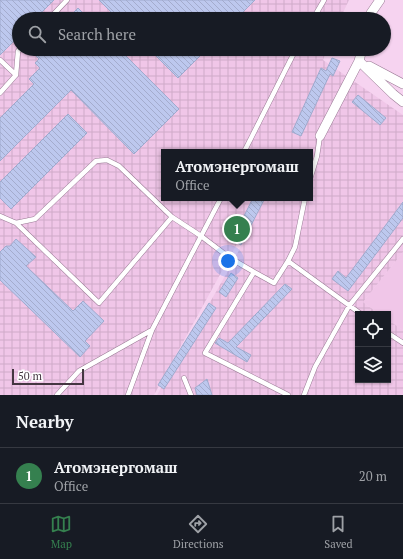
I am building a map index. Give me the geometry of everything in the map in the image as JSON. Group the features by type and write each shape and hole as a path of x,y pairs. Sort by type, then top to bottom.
{"street":[{"path":"372,12 380,0"},
{"path":"320,136 360,56"},
{"path":"359,61 403,84"},
{"path":"359,61 403,102"}],"lane":[{"path":"56,12 67,0"},
{"path":"317,12 324,0"},
{"path":"0,93 16,75 18,56"},
{"path":"246,149 292,56"},
{"path":"0,60 16,75"},
{"path":"313,168 320,136"},
{"path":"16,223 35,219 96,161 107,160 119,166 172,217 201,236 230,258 274,283 288,261 295,246 304,201"},
{"path":"128,395 152,330 218,201"},
{"path":"0,216 16,223 99,304 172,217"},
{"path":"304,395 315,367 349,306 403,239"},
{"path":"288,261 356,311"},
{"path":"254,272 205,353 288,395"},
{"path":"57,395 79,372 152,330"},
{"path":"391,334 403,343"},
{"path":"184,378 191,395"}],"shaded area":[{"path":"0,0 349,0 343,12 12,12 12,56 324,56 323,60 403,115 403,252 363,302 375,311 355,311 355,383 391,383 391,322 403,330 403,395 157,395 233,262 264,201 313,201 313,149 161,149 161,201 260,201 154,395 0,395"},
{"path":"403,252 403,330 391,322 391,311 375,311 363,302"}],"building":[{"path":"0,0 54,0 42,12 12,12 12,43 0,55"},
{"path":"99,0 255,0 243,12 111,12"},
{"path":"78,8 82,12 74,12"},
{"path":"36,56 126,56 179,109 134,154 71,90 0,161 0,118 34,84 29,79 40,68 35,63 39,59"},
{"path":"156,56 200,56 178,78"},
{"path":"332,58 340,61 333,76 330,74 301,136 292,132 321,68 326,71"},
{"path":"358,95 386,118 380,125 352,102"},
{"path":"68,114 87,133 11,209 0,198 0,182"},
{"path":"252,201 263,201 241,245 232,240"},
{"path":"403,202 403,218 348,291 332,279 338,271 346,278"},
{"path":"16,239 36,257 26,266 73,311 83,301 104,321 85,341 90,346 80,357 0,280 0,252 6,246 10,246"},
{"path":"231,273 238,278 226,297 219,292"},
{"path":"285,284 292,289 236,347 251,355 247,362 215,343 219,338 228,343"},
{"path":"209,303 216,308 164,389 158,385"},
{"path":"207,379 212,395 197,395 195,388"}],"place":[{"name":"Атомэнергомаш","path":"237,229"}]}
